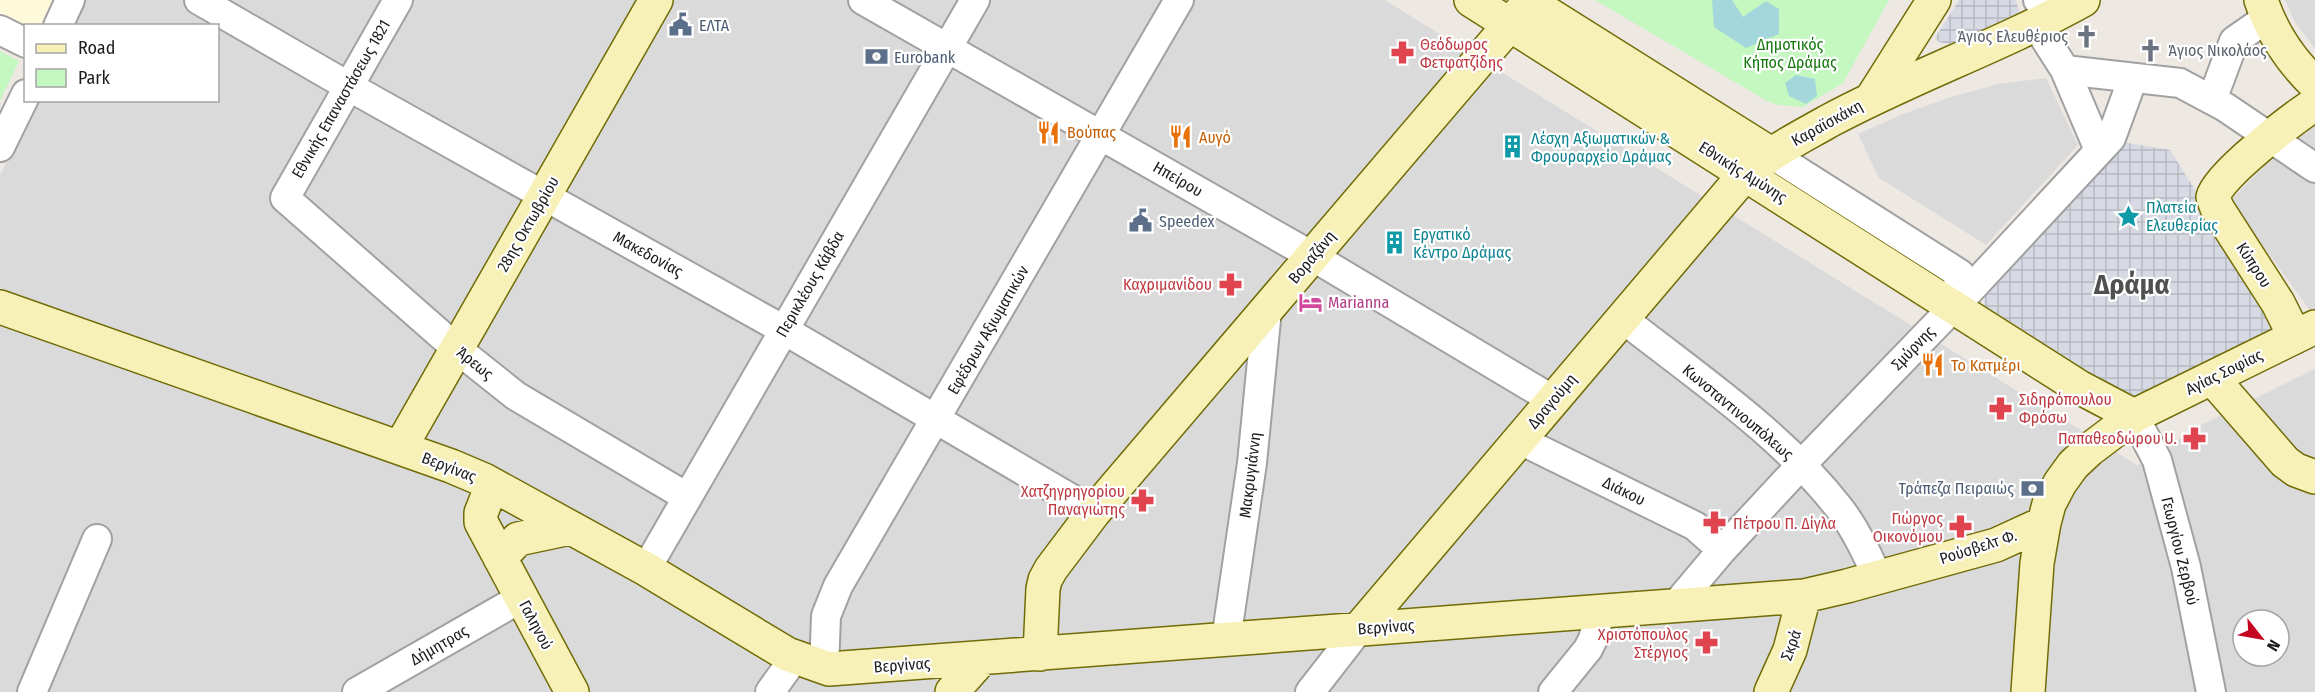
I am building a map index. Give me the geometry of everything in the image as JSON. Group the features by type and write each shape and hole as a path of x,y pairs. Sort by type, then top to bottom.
{"main road":[{"name":"28ης Οκτωβρίου","path":"400,448 656,0"},
{"name":"Εθνικής Αμύνης","path":"1472,0 1522,8 1758,163 1954,305 2079,387 2134,416"},
{"name":"Καραϊσκάκη","path":"1758,163 1872,98 1934,0"},
{"path":"1872,98 2042,14 2083,0"},
{"name":"Βοραζάνη","path":"1040,654 1042,589 1051,569 1094,512 1522,8"},
{"path":"2264,9 2286,50 2315,84"},
{"path":"2271,137 2315,104"},
{"name":"Κύπρου","path":"2271,137 2225,179 2213,195 2217,208 2278,303 2305,332"},
{"name":"Δραγούμη","path":"1359,629 1622,318 1758,163"},
{"name":"Βεργίνας","path":"0,307 188,371 451,466 492,485 646,569 817,673 1804,596 1878,578"},
{"name":"Αγίας Σοφίας","path":"2134,416 2305,332"},
{"path":"2212,378 2286,462 2301,472 2315,477"},
{"path":"2028,692 2037,563 2043,523 2049,504 2073,465 2134,416"},
{"name":"Γαληνού","path":"492,485 481,513 481,522 572,692"},
{"name":"Ρούσβελτ Φ.","path":"1878,578 1996,545 2043,523"},
{"path":"500,558 518,539 570,528"},
{"name":"Σκρά","path":"1771,692 1790,650 1804,596"},
{"path":"952,692 981,659"}],"street":[{"path":"59,24 70,0"},
{"name":"Μακεδονίας","path":"200,0 348,86 784,330 1094,512"},
{"name":"Εθνικής Επαναστάσεως 1821","path":"285,198 398,0"},
{"name":"Ηπείρου","path":"863,0 1312,256 1553,400"},
{"name":"Περικλέους Κάβδα","path":"646,569 975,0"},
{"name":"Εφέδρων Αξιωματικών","path":"817,673 826,616 831,600 1179,0"},
{"path":"2212,100 2234,41 2264,9"},
{"path":"2042,14 2099,150"},
{"path":"0,30 24,42"},
{"path":"2066,70 2180,83 2271,137 2315,168"},
{"name":"Σμύρνης","path":"1674,607 1722,550 1801,465 2111,138 2133,78"},
{"path":"0,147 24,98"},
{"name":"Άρεως","path":"285,198 457,349 531,406 687,497"},
{"name":"Μακρυγιάννη","path":"1226,640 1252,463 1267,310"},
{"name":"Κωνσταντινουπόλεως","path":"1622,318 1766,432 1801,465 1840,510 1862,543 1878,578"},
{"name":"Γεωργίου Ζερβού","path":"2134,416 2157,460 2186,567 2211,692"},
{"name":"Διάκου","path":"1520,440 1695,525 1722,550"},
{"path":"32,692 97,539"},
{"name":"Δήμητρας","path":"357,692 521,598"},
{"path":"1553,692 1588,649 1600,612"},
{"path":"1310,692 1359,629"},
{"path":"770,692 817,673"}],"shaded area":[{"path":"0,0 58,0 46,24 24,24 24,29 0,17"},
{"path":"82,0 1385,0 2137,465 2149,462 2191,430 2315,369 2315,692 0,692 0,175 36,102 219,102 219,24 72,24"},
{"path":"1959,0 2016,0 2022,21 2005,29 1948,44 1939,42 1935,38"},
{"path":"2285,0 2315,0 2315,49 2294,21"},
{"path":"2046,78 2078,145 1986,245 1879,178 1858,134 1903,114 1951,97 1998,84"},
{"path":"2315,125 2315,317 2230,201 2276,154"},
{"name":"Πλατεία Ελευθερίας","path":"2122,142 2170,150 2278,322 2259,345 2153,413 1984,305 1985,281"}],"green space":[{"name":"Δημοτικός Κήπος Δράμας","path":"1595,0 1889,0 1843,83 1803,107 1778,105 1767,101"},
{"path":"0,51 19,61 0,101"}],"water":[{"name":"Δημοτικός Κήπος Δράμας","path":"1712,0 1732,0 1743,17 1766,1 1779,9 1779,34 1746,48 1714,27"},
{"path":"1796,75 1815,79 1817,96 1806,104 1789,96 1785,83"}],"place":[{"name":"ΕΛΤΑ","path":"681,25"},
{"name":"Άγιος Ελευθέριος","path":"2086,36"},
{"name":"Άγιος Νικολάος","path":"2150,50"},
{"name":"Θεόδωρος Φετφατζίδης","path":"1402,53"},
{"name":"Eurobank","path":"876,57"},
{"name":"Βούπας","path":"1049,132"},
{"name":"Αυγό","path":"1181,137"},
{"name":"Λέσχη Αξιωματικών & Φρουραρχείο Δράμας","path":"1513,147"},
{"name":"Πλατεία Ελευθερίας","path":"2128,216"},
{"name":"Speedex","path":"1141,221"},
{"name":"Εργατικό Κέντρο Δράμας","path":"1395,243"},
{"name":"Καχριμανίδου","path":"1230,284"},
{"name":"Marianna","path":"1310,302"},
{"name":"Το Κατμέρι","path":"1933,365"},
{"name":"Σιδηρόπουλου Φρόσω","path":"2001,408"},
{"name":"Παπαθεοδώρου U.","path":"2195,438"},
{"name":"Τράπεζα Πειραιώς","path":"2032,488"},
{"name":"Χατζηγρηγορίου Παναγιώτης","path":"1143,500"},
{"name":"Πέτρου Π. Δίγλα","path":"1715,523"},
{"name":"Γιώργος Οικονόμου","path":"1961,527"},
{"name":"Χριστόπουλος Στέργιος","path":"1706,643"}],"district":[{"name":"Δράμα","path":"2132,284"}]}
